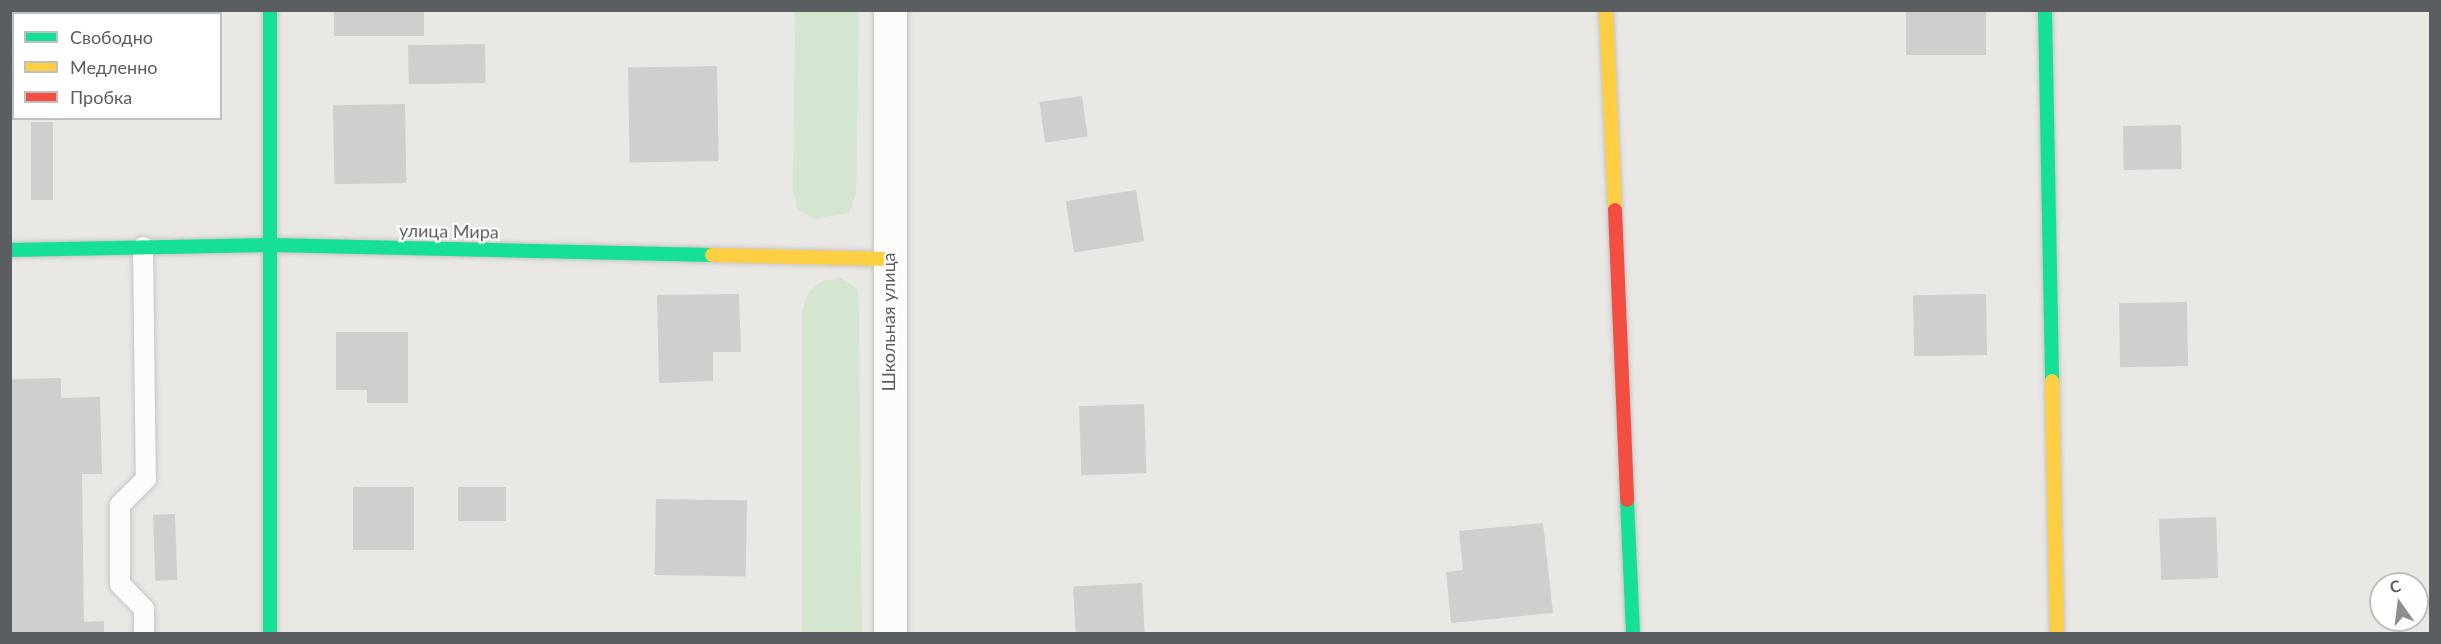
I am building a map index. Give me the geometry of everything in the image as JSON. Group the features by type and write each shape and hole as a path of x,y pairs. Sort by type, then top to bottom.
{"street":[{"path":"270,10 270,633"},
{"name":"Школьная улица","path":"890,10 887,259 890,633"},
{"path":"1606,10 1633,633"},
{"path":"2045,10 2057,633"},
{"name":"улица Мира","path":"10,250 271,245 887,259"}],"lane":[{"path":"143,247 146,479 120,505 120,584 144,609 144,633"}],"green space":[{"path":"795,11 859,11 856,195 849,213 814,219 798,210 793,191"},
{"path":"840,278 857,288 859,306 862,633 802,633 802,312 808,293 822,281"}],"building":[{"path":"334,10 424,10 424,36 334,36"},
{"path":"1906,10 1986,10 1986,55 1906,55"},
{"path":"10,16 12,16 12,74 10,74"},
{"path":"485,44 486,83 409,84 408,45"},
{"path":"717,66 719,161 630,163 628,68"},
{"path":"1082,96 1088,137 1045,143 1039,102"},
{"path":"405,104 406,183 334,184 333,105"},
{"path":"31,122 53,122 53,200 31,200"},
{"path":"2181,125 2182,169 2124,170 2123,126"},
{"path":"1136,190 1144,241 1074,252 1066,201"},
{"path":"739,294 741,352 713,352 713,381 659,383 657,295"},
{"path":"1986,294 1987,355 1914,356 1913,295"},
{"path":"2187,302 2188,366 2120,367 2119,303"},
{"path":"336,332 408,332 408,403 367,403 367,390 336,390"},
{"path":"61,378 61,398 100,397 102,474 82,474 84,622 104,621 104,634 10,634 10,379"},
{"path":"1144,404 1146,473 1081,475 1079,406"},
{"path":"353,487 414,487 414,550 353,550"},
{"path":"458,487 506,487 506,521 458,521"},
{"path":"656,499 747,501 746,577 655,575"},
{"path":"175,514 177,580 155,581 153,515"},
{"path":"2216,517 2218,578 2161,580 2159,519"},
{"path":"1543,523 1553,613 1451,623 1446,572 1463,570 1459,531"},
{"path":"1142,583 1145,634 1076,634 1073,587"}],"traffic: fast":[{"path":"270,10 270,634"},
{"path":"2045,10 2052,381"},
{"path":"10,250 271,245 712,255"},
{"path":"1627,500 1633,634"}],"traffic: slow":[{"path":"1606,10 1615,210"},
{"path":"712,255 887,259"},
{"path":"2052,381 2057,634"}],"traffic: jam":[{"path":"1615,210 1627,500"}]}
